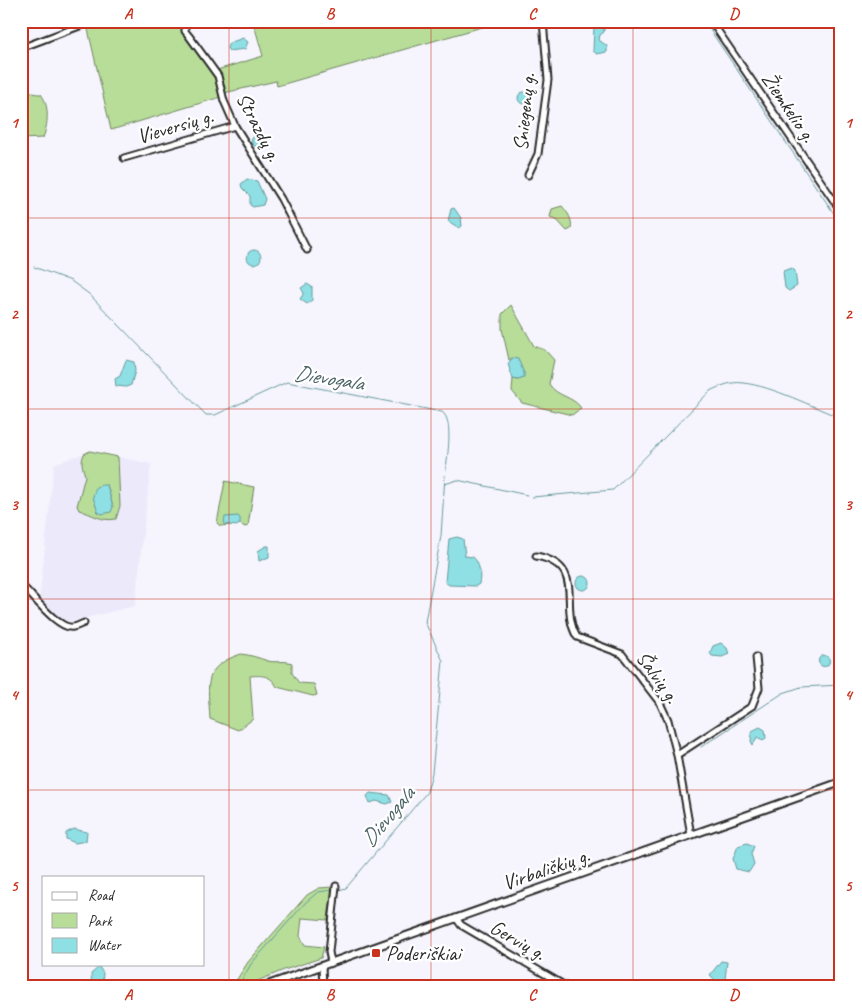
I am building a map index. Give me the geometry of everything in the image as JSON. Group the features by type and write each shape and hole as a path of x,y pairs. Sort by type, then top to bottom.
{"main road":[{"name":"Virbališkių g.","path":"262,987 841,782"}],"street":[{"path":"21,48 93,21"},
{"name":"Strazdų g.","path":"185,21 185,30 218,76 224,101 235,126 281,199 307,250"},
{"name":"Sniegenų g.","path":"528,175 538,154 548,80 543,21"},
{"name":"Žiemkelio g.","path":"711,21 841,211"},
{"name":"Vieversių g.","path":"124,158 235,126"},
{"name":"Šalvių g.","path":"536,556 554,562 565,574 570,589 571,624 577,637 622,654 660,703 668,720 677,755 691,835"},
{"path":"21,585 47,613 62,624 73,627 84,623"},
{"path":"677,755 752,706 759,688 756,657"},
{"path":"331,962 329,952 336,886"},
{"name":"Gervių g.","path":"456,918 461,925 567,987"},
{"path":"322,966 323,987"}],"shaded area":[{"path":"90,451 151,464 135,606 73,621 56,620 39,603 54,464"}],"green space":[{"path":"98,21 184,21 187,35 194,48 216,77 221,97 111,130 87,25"},
{"path":"253,21 503,21 277,86 276,81 224,93 223,84 217,70 263,56"},
{"path":"21,75 28,89 34,93 41,94 46,104 47,122 43,138 21,139"},
{"path":"562,206 571,220 571,229 567,231 556,219 550,217 552,209"},
{"path":"511,305 534,346 545,350 554,360 549,384 556,392 574,401 581,408 572,415 522,403 512,391 513,379 523,378 524,373 512,358 509,360 502,329 502,314"},
{"path":"90,451 118,457 120,506 116,519 111,520 97,517 79,510 77,506 85,476 82,463 84,454","holes":["107,485 113,507 98,512 93,496"]},
{"path":"225,481 254,487 248,526 245,527 240,524 220,526 217,523"},
{"path":"241,654 271,662 292,663 292,673 299,683 314,684 317,695 313,696 277,687 272,680 266,677 250,676 253,719 238,730 210,719 210,678 219,665"},
{"path":"332,887 328,920 302,918 300,936 305,945 324,947 321,958 284,970 248,985 232,987 248,962 307,895 319,888"}],"water":[{"path":"597,21 604,24 604,32 600,35 599,40 607,46 607,52 597,54 593,51 594,26"},
{"path":"243,38 248,42 245,49 229,51 227,48 229,43"},
{"path":"526,92 529,93 529,103 522,104 519,103 518,96 519,93"},
{"path":"257,135 263,141 257,147 251,141"},
{"path":"247,179 257,181 265,199 263,205 253,207 250,205 250,196 242,188 241,184"},
{"path":"454,208 461,218 462,226 459,228 448,221 451,209"},
{"path":"254,250 259,252 261,257 259,262 254,264 249,262 247,257 249,252"},
{"path":"792,268 795,271 797,286 789,291 785,288 783,271"},
{"path":"307,284 312,287 312,300 307,304 300,299 304,293 301,288"},
{"path":"512,358 518,359 524,373 524,378 513,379 508,364"},
{"path":"126,360 134,362 135,371 131,385 126,387 116,386 115,379 120,376"},
{"path":"107,485 113,507 111,512 102,514 98,512 93,497 96,487"},
{"path":"238,516 240,524 236,526 224,524 225,517"},
{"path":"457,537 463,539 465,556 473,557 479,566 480,580 476,586 449,585 445,582 449,539"},
{"path":"269,546 269,557 259,561 258,551"},
{"path":"580,576 586,576 590,583 586,590 580,590 576,586 576,580"},
{"path":"721,643 727,648 729,654 722,657 712,656 710,653 713,646"},
{"path":"824,655 830,661 824,667 818,661"},
{"path":"760,727 765,730 766,738 763,740 757,737 753,745 751,741 752,731"},
{"path":"370,793 389,795 392,802 387,804 376,801 370,803 367,796"},
{"path":"74,829 87,832 86,841 75,843 66,839 66,833"},
{"path":"747,843 754,846 751,854 754,864 749,872 736,869 733,859 738,846"},
{"path":"721,961 727,962 725,979 719,984 710,975"},
{"path":"99,967 103,973 102,987 92,987 91,974"}],"waterway":[{"path":"704,21 841,224"},
{"name":"Dievogala","path":"21,263 25,264"},
{"name":"Dievogala","path":"34,267 71,281 89,294 206,415 215,415 287,382 442,412 446,416 449,430 446,470"},
{"name":"Dievogala","path":"532,497 613,490 710,391 726,384 739,383 767,388 841,418"},
{"name":"Dievogala","path":"339,890 346,888 427,792 432,773 443,661 425,622 441,536 445,475"},
{"name":"Dievogala","path":"445,484 457,480 527,495"},
{"path":"701,747 783,693 801,687 841,685"},
{"name":"Dievogala","path":"238,987 251,964 306,902 318,892 332,890"}],"place":[{"name":"Poderiškiai","path":"376,953"}]}
